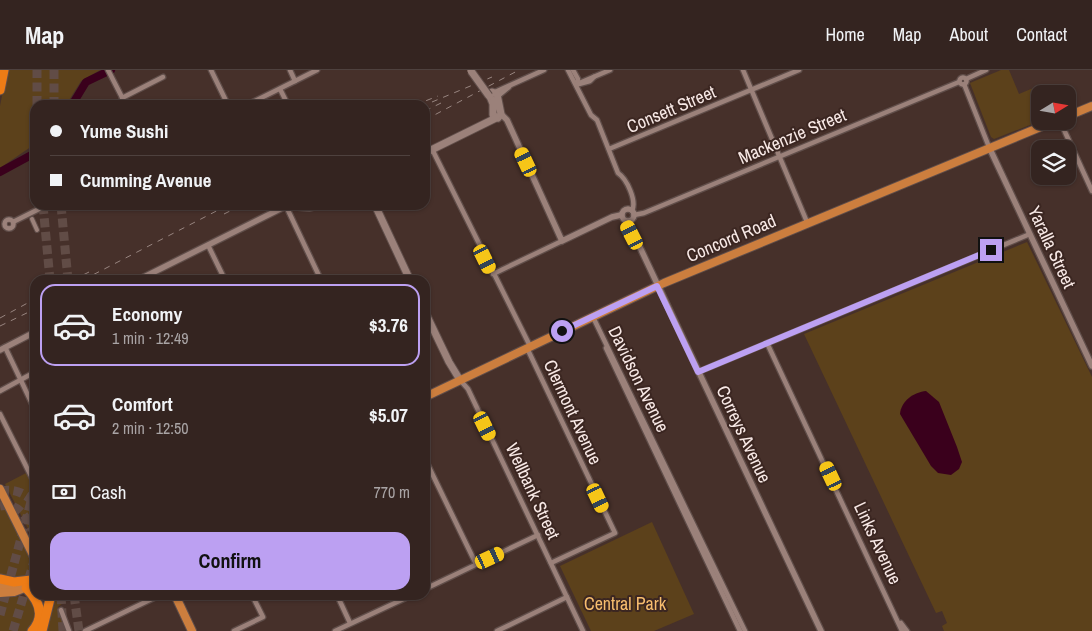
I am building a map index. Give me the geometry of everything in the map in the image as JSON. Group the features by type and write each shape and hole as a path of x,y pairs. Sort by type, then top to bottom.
{"highway":[{"path":"0,90 4,70"},
{"path":"0,579 30,583"},
{"path":"32,631 38,623 40,610 37,600"},
{"path":"40,631 46,619 50,600"}],"main road":[{"path":"471,70 493,93"},
{"path":"432,149 497,116 493,104 493,93 476,70"},
{"path":"1076,113 1092,106"},
{"name":"Concord Road","path":"430,395 657,286 807,222 1032,130"},
{"path":"376,210 408,275"},
{"name":"Wellbank Street","path":"430,322 460,380"},
{"path":"0,489 30,543"},
{"path":"0,587 30,583"},
{"path":"0,593 30,584"},
{"path":"177,600 192,631"}],"street":[{"path":"108,70 122,98 163,77"},
{"path":"210,70 225,100"},
{"path":"290,70 295,81"},
{"path":"257,100 317,70"},
{"path":"493,93 544,70"},
{"path":"568,70 577,84 591,116 597,120 618,173 625,179 634,202 633,219 628,222 622,219 621,215"},
{"path":"573,70 578,79 577,84"},
{"path":"577,84 610,70"},
{"path":"743,70 807,222"},
{"name":"Consett Street","path":"609,149 799,70"},
{"name":"Yaralla Street","path":"958,70 989,147 1092,366"},
{"name":"Mackenzie Street","path":"633,213 644,213 986,70"},
{"path":"280,89 286,100"},
{"path":"497,116 510,126 562,240"},
{"path":"1064,130 1092,191"},
{"path":"432,149 529,347"},
{"path":"0,228 5,226 7,220 13,222 37,210"},
{"path":"148,275 278,210"},
{"path":"288,210 319,275"},
{"path":"621,215 624,210 633,213"},
{"path":"493,274 612,216 621,215"},
{"path":"32,219 37,230"},
{"name":"Correys Avenue","path":"628,222 821,631"},
{"path":"698,372 1030,234"},
{"path":"208,245 223,275"},
{"name":"Davidson Avenue","path":"593,317 740,631"},
{"name":"Davidson Avenue","path":"593,317 745,631"},
{"path":"30,334 2,348 30,400"},
{"name":"Links Avenue","path":"767,343 905,631"},
{"name":"Clermont Avenue","path":"529,347 615,533 550,563"},
{"path":"0,390 30,375"},
{"name":"Wellbank Street","path":"460,380 468,389 583,631"},
{"path":"0,414 30,474"},
{"path":"430,469 476,564"},
{"path":"430,587 538,535"},
{"path":"497,631 567,597"},
{"path":"85,631 150,600"},
{"path":"234,631 263,617 254,600"},
{"path":"339,600 350,624"},
{"path":"335,631 401,600"},
{"path":"61,610 69,631"}],"green space":[{"path":"7,70 100,70 81,81 69,100 30,100 30,147 0,168 0,106"},
{"path":"1001,70 1009,70 1019,94 1031,89 1031,125 994,139 991,137 970,83"},
{"path":"1027,242 1092,377 1092,631 944,631 942,626 947,623 942,611 936,613 804,334"},
{"path":"28,472 30,476 30,532 5,484"},
{"path":"0,494 30,558 30,576 17,578 0,575"},
{"name":"Central Park","path":"652,522 694,614 654,631 591,631 560,566"},
{"path":"14,596 30,597 37,618 28,631 0,631 0,601"},
{"path":"56,600 62,600 63,603 58,607 58,613 67,631 47,631"}],"shaded area":[{"path":"926,391 939,402 962,462 959,469 951,475 938,473 931,466 900,414 903,405 909,398 917,393"}],"waterway":[{"path":"75,100 86,82 111,70"},
{"path":"0,172 30,156"}],"tunnel":[{"path":"37,70 37,100"},
{"path":"54,70 54,100"},
{"path":"43,210 50,275"},
{"path":"61,210 68,275"},
{"path":"0,491 10,490 19,492 30,499"},
{"path":"0,506 7,505 18,509 30,525"},
{"path":"0,615 30,505"},
{"path":"13,631 30,575"},
{"path":"61,600 63,631"},
{"path":"75,600 79,631"}],"railway":[{"path":"430,117 519,70"},
{"path":"432,102 492,77"},
{"path":"428,100 438,96"},
{"path":"430,108 441,103"},
{"path":"93,275 218,210"},
{"path":"224,214 232,210"},
{"path":"83,275 89,272"},
{"path":"0,318 30,302"},
{"path":"0,326 30,311"}],"route":[{"path":"562,331 657,286 698,372 991,250"}]}
